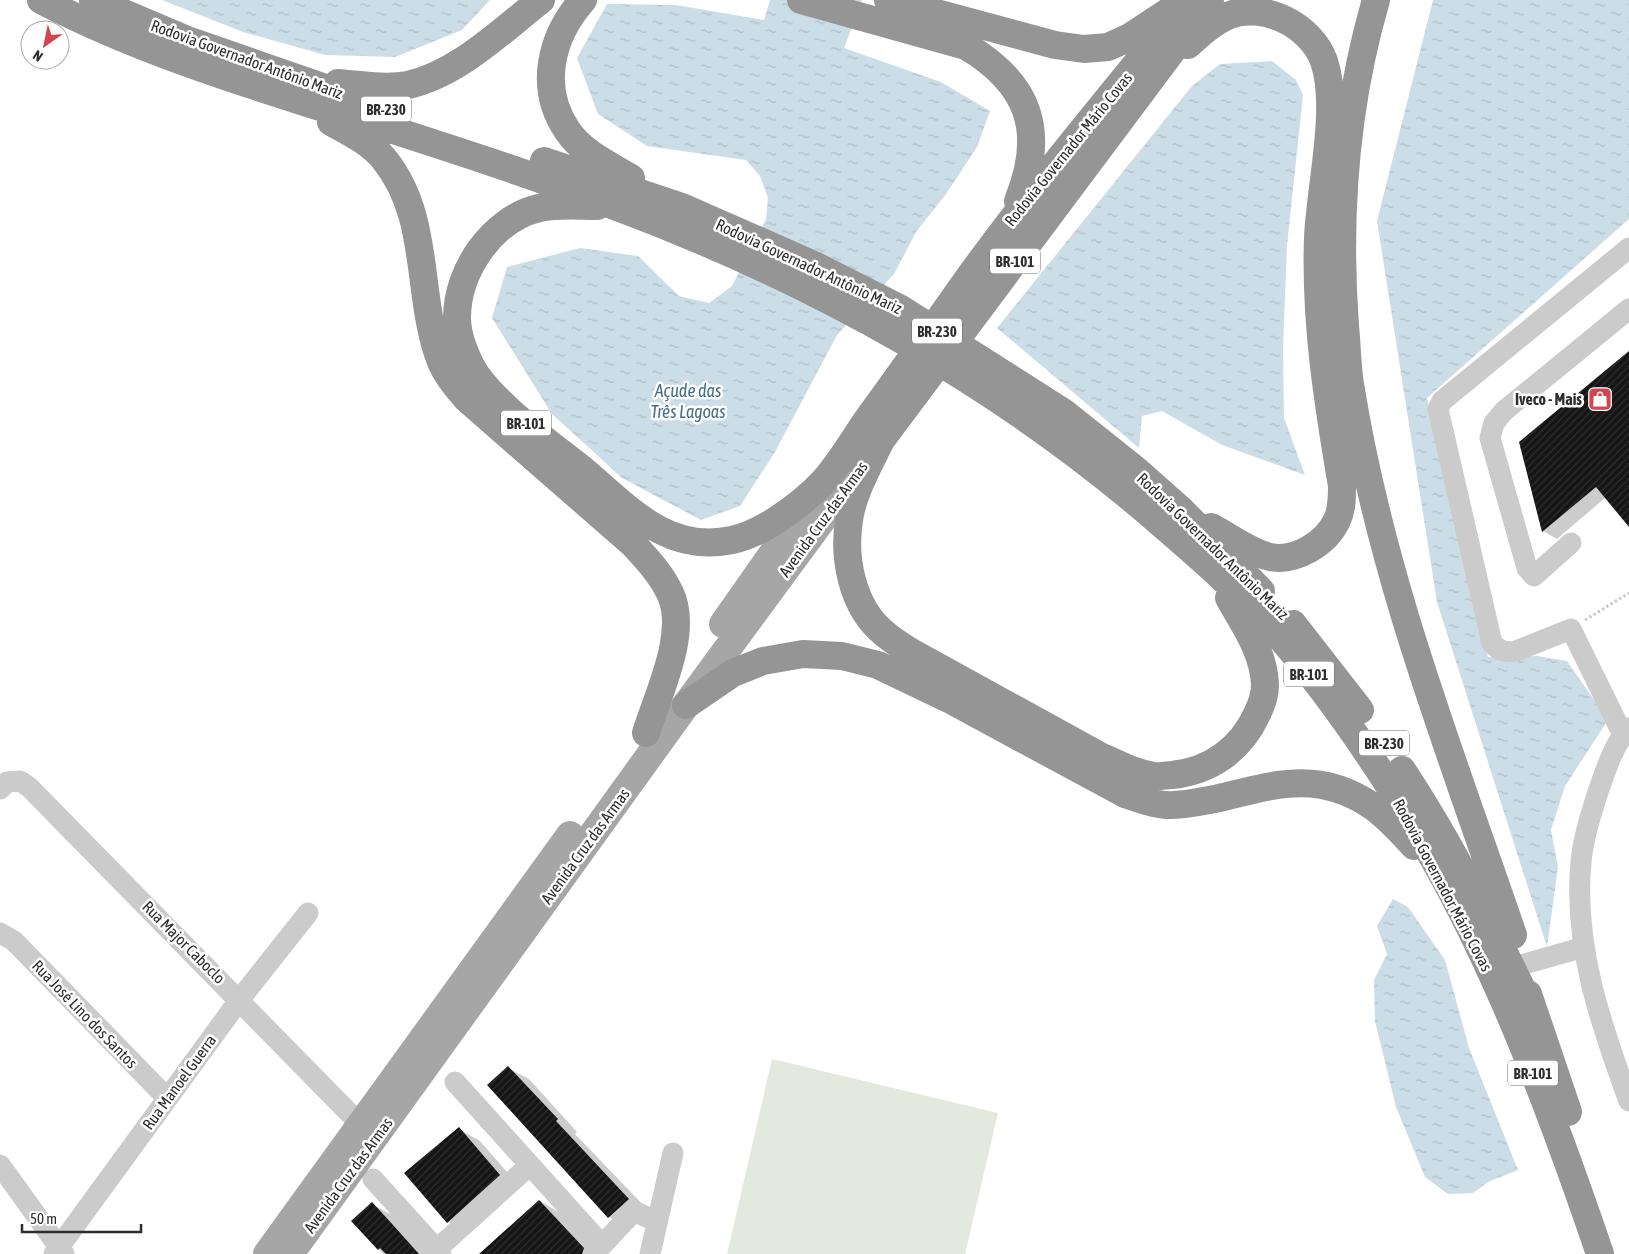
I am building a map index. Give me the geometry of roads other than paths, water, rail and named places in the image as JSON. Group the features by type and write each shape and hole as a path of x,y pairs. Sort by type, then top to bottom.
{"highway":[{"name":"Rodovia Governador Antônio Mariz","path":"41,0 156,52 280,85 682,207 714,233"},
{"name":"Rodovia Governador Antônio Mariz","path":"93,0 188,40 280,85 493,164 617,207"},
{"path":"280,85 407,85 434,76 465,59 540,0"},
{"path":"583,0 563,27 555,47 551,73 559,115 567,131 584,149 682,207"},
{"path":"801,0 966,46 988,59 1006,75 1023,99 1031,129 1031,153 1027,180 1010,220"},
{"path":"888,0 1055,45 1084,50 1108,47 1130,37 1187,0"},
{"name":"Rodovia Governador Mário Covas","path":"823,482 1010,220 1187,0"},
{"name":"BR-101","path":"881,440 1210,0"},
{"path":"1376,0 1354,94 1342,190 1342,284 1349,382 1373,500 1416,652 1513,936 1533,1012"},
{"path":"1148,82 1205,29 1228,16 1254,12 1278,16 1297,27 1313,41 1323,59 1329,78 1330,102 1318,238 1320,336 1342,486 1342,506 1337,521 1324,538 1304,552 1288,558 1271,557 1254,551 1182,511"},
{"path":"280,85 360,138 383,158 400,182 409,202 420,243 434,337 442,363 454,384 467,399 633,544 652,564 671,594 676,612 677,636 646,733"},
{"name":"BR-101","path":"617,207 568,206 539,208 519,216 498,229 466,272 459,295 456,320 463,350 474,372 499,400 650,527 670,536 688,541 714,543 754,534 775,521 823,482"},
{"name":"Rodovia Governador Mário Covas","path":"617,207 714,233 800,284 888,331 1048,432 1128,479 1272,628 1348,725 1419,833 1490,973 1528,1060 1572,1174 1600,1254"},
{"path":"881,440 850,513 847,540 848,561 854,585 864,608 884,633 911,652 1126,768 1155,776 1184,774 1214,763 1234,749 1251,727 1260,706 1265,686 1262,663 1252,638 1211,566"},
{"name":"Rodovia Governador Antônio Mariz","path":"1128,479 1182,511 1285,615 1363,714 1447,841 1486,914 1533,1012"},
{"path":"686,705 733,673 763,660 803,654 842,656 878,665 949,699 1125,794 1146,802 1167,805 1196,803 1282,783 1318,783 1346,792 1373,806 1393,825 1414,846 1453,898"},
{"name":"BR-101","path":"1533,1012 1618,1254"}],"main road":[{"name":"Avenida Cruz das Armas","path":"290,1254 686,705 881,440"},
{"name":"Avenida Cruz das Armas","path":"267,1254 520,902 646,733 823,482"}],"street":[{"path":"1629,248 1442,401 1438,409 1492,643 1496,648 1506,652 1516,651 1572,629 1626,731 1603,777 1591,812 1581,861 1580,915 1584,947 1604,1032 1629,1101"},
{"path":"1571,543 1534,576 1527,568 1490,438 1494,423 1504,411 1629,309"},
{"name":"Rua Major Caboclo","path":"0,789 7,782 20,781 29,787 240,999 360,1124"},
{"name":"Rua Manoel Guerra","path":"59,1252 167,1098 240,999 308,912"},
{"name":"Rua José Lino dos Santos","path":"0,933 14,941 167,1098"},
{"path":"1521,965 1584,947"},
{"path":"455,1082 530,1165 598,1250 634,1211 657,1222"},
{"path":"650,1254 673,1153"},
{"path":"0,1165 59,1252"},
{"path":"374,1179 439,1252 530,1165"}],"water":[{"path":"162,0 490,0 462,30 395,57 325,55 243,32"},
{"name":"Açude das Três Lagoas","path":"770,0 862,0 844,48 941,82 990,111 977,147 946,194 916,232 894,274 837,335 775,452 740,506 701,520 622,478 552,414 492,318 507,267 580,248 638,256 679,296 709,303 732,286 766,219 768,198 760,176 746,160 647,146 598,114 577,58 607,4 676,5 764,20"},
{"path":"1433,0 1629,0 1629,219 1427,398 1488,657 1537,656 1567,661 1608,720 1565,786 1551,830 1558,867 1547,947 1437,602 1377,221"},
{"path":"1272,61 1296,80 1303,95 1287,246 1283,349 1284,418 1305,475 1222,445 1162,411 1142,416 1139,448 997,328 1192,86 1220,64"},
{"path":"1393,899 1408,907 1445,960 1469,1048 1518,1170 1488,1182 1473,1193 1448,1194 1425,1177 1396,1107 1375,1021 1374,980 1387,954 1377,926"}],"place":[{"name":"Iveco - Mais","path":"1600,399"}]}
